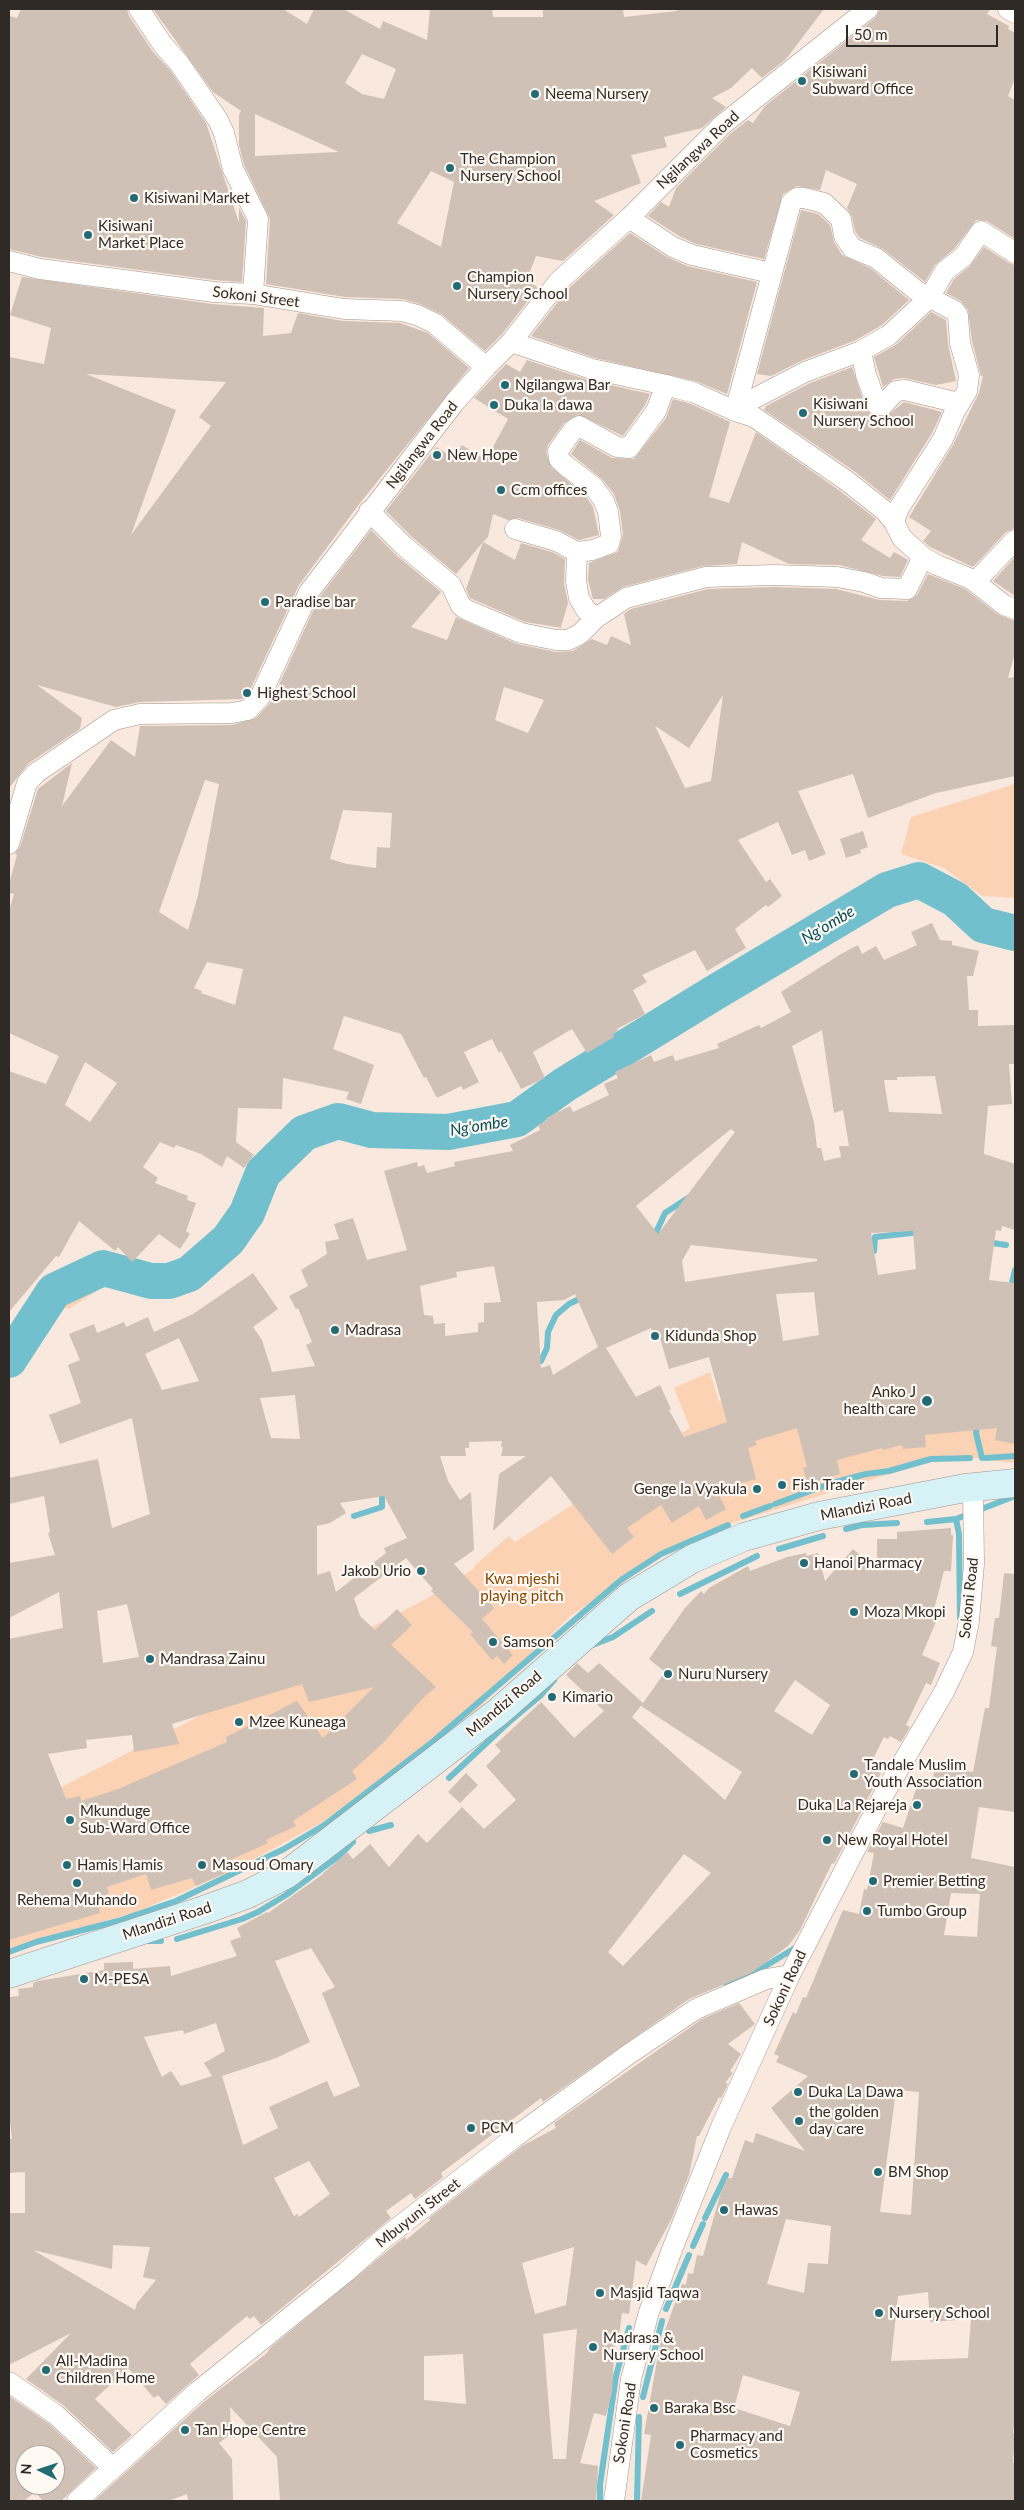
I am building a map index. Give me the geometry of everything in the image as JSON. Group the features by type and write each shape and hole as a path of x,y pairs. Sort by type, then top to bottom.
{"street":[{"path":"139,9 162,45 179,63 218,120 224,133 233,169 258,219 253,294"},
{"name":"Ngilangwa Road","path":"9,844 27,783 36,773 114,720 140,714 232,713 248,710 260,697 309,592 369,511 454,403 511,342 560,281 629,218 722,125 868,9"},
{"path":"1008,9 1015,13"},
{"path":"735,410 791,203 797,198 824,203 833,209 841,219 844,236 852,248 876,258 928,298 955,311 958,316 960,343 969,375 967,391 959,403 949,429 899,508 894,522"},
{"path":"629,218 686,253 771,273"},
{"path":"735,410 805,372 861,351 889,335 928,298 945,271 964,257 982,231 1015,253"},
{"name":"Sokoni Street","path":"9,261 40,269 214,292 253,294 344,309 402,311 417,315 434,323 486,367"},
{"path":"511,342 592,369 666,385 714,400 754,417 786,437 885,511 894,522 902,538 923,557 975,582 1004,605 1015,609"},
{"path":"861,351 866,375 877,405 883,406 896,391 905,390 959,403"},
{"path":"515,529 556,541 577,552 593,550 609,544 611,536 608,512 604,501 594,487 565,465 560,459 558,452 573,430 579,426 617,447 629,448 656,411 666,385"},
{"path":"369,511 404,546 451,585 461,606 481,618 521,633 556,640 568,640 580,634 596,618 626,598 706,577 774,575 837,577 864,582 881,588 906,589 923,557"},
{"path":"975,582 1015,540"},
{"path":"577,552 576,581 579,598 586,610 596,618"},
{"name":"Mlandizi Road","path":"9,1974 204,1910 248,1894 287,1874 498,1712 628,1597 692,1559 744,1537 810,1518 1015,1482"},
{"name":"Sokoni Road","path":"614,2501 630,2386 649,2312 673,2247 733,2100 790,1975 884,1794 944,1692 962,1652 969,1621 974,1564 973,1488"},
{"name":"Mbuyuni Street","path":"77,2501 168,2421 197,2392 384,2239 515,2137 696,2009 766,1979 790,1975"},
{"path":"9,2382 55,2414 113,2468"}],"green space":[{"path":"1015,784 1015,898 982,896 944,868 901,854 911,817"},
{"path":"87,1286 95,1288 95,1292 69,1309 62,1307 60,1301 62,1295 72,1288 82,1294"},
{"name":"Kwa mjeshi playing pitch","path":"1010,1322 1015,1323 1015,1463 950,1455 697,1534 570,1616 477,1710 326,1820 232,1871 136,1912 9,1949 9,1806 50,1793 426,1599 475,1568 474,1566 509,1536 515,1542 690,1428 674,1388 710,1372 719,1402 748,1376"}],"building":[{"path":"21,9 127,9 129,16 153,52 170,70 206,123 239,223 239,208 246,221 242,282 42,257 9,249 9,16 17,18"},
{"path":"153,9 283,9 307,24 314,9 343,9 380,29 383,21 427,40 430,9 492,9 493,17 543,17 543,9 623,9 624,17 677,11 678,9 824,9 786,59 762,78 752,68 731,88 712,98 726,107 702,128 664,137 667,147 631,155 641,183 594,201 614,215 563,261 536,256 527,280 538,288 502,334 485,351 441,314 420,304 403,299 345,297 266,284 270,219 244,165 239,145 239,115 241,111 213,92","holes":["362,54 396,69 384,99 362,94 345,83","255,114 339,152 255,156","431,171 454,182 441,247 397,223"]},
{"path":"880,9 990,9 987,14 1009,26 1008,29 1015,33 1015,78 1008,96 1015,100 1015,239 987,221 976,220 954,249 935,265 925,282 883,249 860,238 855,231 852,216 847,208 857,184 826,170 820,190 797,186 783,194 764,259 696,244 679,236 648,216 661,202 669,207 676,188 730,134 748,120 753,123 765,106 875,18"},
{"path":"801,210 818,214 830,225 834,242 842,255 870,268 909,300 882,325 856,340 801,361 771,376 757,374"},
{"path":"630,233 667,257 687,266 757,282 727,394 698,382 595,358 531,336 568,289"},
{"path":"984,247 1015,265 1015,528 1006,532 973,567 930,547 923,541 931,531 909,517 953,445 979,393 983,376 981,376 972,341 968,310 961,301 946,293 954,279 970,266"},
{"path":"22,277 212,304 264,308 263,336 291,333 298,313 343,321 400,323 428,333 469,368 360,503 299,585 250,690 242,699 140,702 116,707 37,685 82,718 80,729 29,763 9,788 9,357 44,364 51,328 10,315","holes":["86,374 226,382 199,417 211,426 131,535 176,410"]},
{"path":"931,312 946,320 948,344 956,381 936,385 904,378 894,379 883,387 874,357 897,344"},
{"path":"527,360 588,380 650,394 645,405 623,436 578,414 564,423 548,445 546,452 551,467 585,495 593,507 599,535 579,540 559,530 518,518 508,520 493,514 488,537 456,574 412,537 386,511 436,447 454,458 462,445 486,460 508,419 474,398 506,364 520,372"},
{"path":"852,367 866,409 871,415 887,416 904,402 942,412 932,433 890,500 854,471 764,410 766,406 810,383"},
{"path":"673,399 691,404 730,422 709,497 729,503 756,432 840,491 876,519 861,540 890,558 894,552 908,560 900,577 883,576 839,565 789,564 742,542 737,564 703,566 623,587 604,599 593,599 588,580 589,563 618,552 623,535 620,511 614,494 603,480 571,454 580,440 612,458 634,459 666,418"},
{"path":"371,530 396,555 441,592 411,627 447,640 456,617 517,644 556,652 573,651 592,639 607,645 611,636 631,645 624,614 631,609 708,589 774,587 836,589 880,600 907,601 917,595 928,574 965,589 997,614 1015,621 1015,653 1008,678 1015,677 1015,776 936,793 868,818 853,774 798,791 826,854 809,861 805,850 792,855 778,822 738,840 766,882 770,879 782,896 768,907 766,905 735,929 746,948 707,971 695,950 642,975 647,982 633,990 645,1014 617,1029 618,1031 613,1034 614,1037 587,1053 572,1029 533,1052 545,1078 521,1089 501,1051 499,1053 492,1039 464,1052 479,1082 463,1090 461,1086 437,1098 426,1077 424,1078 401,1034 344,1016 333,1049 374,1065 361,1104 346,1099 349,1092 283,1078 282,1109 238,1108 236,1142 254,1155 244,1168 227,1156 222,1167 201,1154 176,1145 174,1148 160,1142 143,1167 158,1178 155,1183 188,1196 187,1200 196,1203 186,1231 190,1234 180,1249 159,1234 132,1262 118,1247 115,1251 79,1221 59,1257 56,1256 9,1312 9,1071 46,1084 59,1056 9,1033 9,911 14,894 9,893 9,884 17,855 15,854 20,847 38,789 72,763 62,806 111,740 135,757 140,726 232,725 256,718 271,702 319,598","holes":["504,687 544,700 528,733 495,720","723,695 711,781 685,788 655,726 689,748","205,780 219,784 198,895 188,930 159,912","343,810 392,813 390,848 377,847 376,868 347,864 330,859","207,962 243,969 235,1005 201,993 202,991 194,988","85,1062 117,1083 90,1122 65,1105"]},
{"path":"483,542 515,560 521,543 552,552 565,559 564,583 568,603 561,627 563,628 525,622 470,598 466,589"},
{"path":"1015,557 1015,596 993,581"},
{"path":"863,831 868,847 860,850 861,853 846,858 840,839"},
{"path":"932,923 940,940 952,941 952,945 979,951 973,976 967,976 969,1010 978,1010 978,1026 1015,1025 1015,1064 1009,1064 1012,1104 988,1106 984,1154 1015,1164 1015,1230 1002,1226 1001,1231 996,1230 989,1280 1015,1283 1015,1444 995,1440 997,1428 925,1435 926,1447 903,1449 902,1445 883,1450 882,1448 837,1460 840,1474 808,1484 803,1468 807,1467 797,1428 755,1441 757,1445 748,1448 756,1479 716,1490 726,1509 706,1520 699,1506 672,1523 661,1505 627,1528 634,1537 612,1554 551,1476 493,1531 499,1474 526,1456 501,1456 502,1441 469,1442 469,1448 465,1448 466,1456 440,1456 448,1481 460,1500 471,1492 474,1550 454,1564 494,1608 482,1619 513,1655 504,1664 497,1656 492,1660 470,1634 473,1632 431,1591 433,1589 406,1558 354,1598 360,1616 375,1630 397,1609 412,1625 391,1645 436,1687 423,1698 382,1744 352,1771 357,1779 293,1821 296,1826 266,1840 268,1843 226,1862 223,1866 225,1873 196,1886 192,1878 151,1890 146,1874 107,1887 109,1894 102,1896 104,1906 99,1908 100,1913 9,1940 9,1639 63,1628 59,1592 9,1618 9,1563 55,1555 48,1533 50,1532 44,1496 9,1504 9,1478 98,1459 112,1528 150,1514 132,1418 60,1444 49,1415 81,1403 68,1365 80,1360 69,1334 94,1324 97,1333 124,1322 126,1327 148,1317 154,1332 193,1314 253,1273 278,1309 253,1327 262,1340 272,1372 315,1366 306,1345 312,1342 298,1308 296,1309 289,1296 308,1286 301,1270 327,1254 325,1242 339,1239 334,1224 353,1218 367,1260 407,1250 384,1171 417,1162 418,1167 424,1165 427,1173 455,1166 454,1162 513,1151 510,1145 540,1130 538,1125 547,1120 546,1118 570,1106 573,1112 609,1095 604,1084 618,1078 615,1072 651,1055 654,1062 673,1055 675,1061 719,1048 717,1044 759,1025 761,1028 791,1012 781,992 841,954 858,945 862,954 876,946 884,960 917,945 911,932","holes":["822,1030 834,1113 843,1110 849,1146 839,1146 841,1157 824,1161 821,1148 817,1148 814,1122 792,1046","935,1076 942,1114 889,1112 884,1080 897,1080 897,1077","731,1129 735,1132 658,1234 636,1206","913,1231 916,1269 878,1275 871,1233","691,1245 817,1259 817,1261 685,1282 682,1261","494,1266 501,1302 484,1303 484,1322 478,1323 478,1332 445,1336 445,1323 434,1324 433,1316 424,1315 420,1286 457,1277 456,1272","814,1292 819,1335 783,1341 776,1294","575,1294 598,1347 553,1375 550,1365 541,1368 537,1302 564,1300","651,1328 655,1339 660,1338 669,1369 709,1357 727,1422 684,1437 669,1410 671,1409 660,1385 636,1397 606,1348","179,1338 199,1381 162,1390 145,1354","295,1395 300,1439 271,1438 260,1398","384,1496 407,1538 384,1548 386,1553 336,1592 330,1571 317,1575 317,1526 330,1523 346,1513 340,1503","127,1604 139,1657 103,1663 97,1611","302,1684 309,1702 374,1687 323,1738 297,1701 226,1737 227,1742 118,1789 81,1801 80,1796 66,1799 48,1754 87,1748 86,1740 132,1735 134,1752 179,1744 172,1724"]},
{"path":"951,1528 951,1535 953,1535 951,1571 944,1571 932,1617 937,1619 922,1655 940,1663 931,1685 926,1683 906,1725 910,1727 901,1742 890,1736 888,1739 884,1737 869,1767 881,1773 834,1864 832,1863 800,1930 788,1946 751,1973 689,1999 543,2102 541,2098 441,2173 443,2177 415,2199 411,2193 386,2211 391,2218 261,2325 254,2316 250,2319 247,2316 190,2364 199,2375 166,2404 158,2395 154,2398 128,2368 95,2399 132,2435 113,2452 63,2405 26,2379 71,2333 9,2365 9,2213 25,2213 25,2172 9,2173 9,2139 12,2139 9,2111 9,1997 19,1996 18,1989 33,1987 33,1983 38,1981 104,1970 104,1963 133,1962 133,1969 170,1966 171,1976 237,1956 230,1941 241,1937 237,1928 268,1913 319,1877 347,1852 353,1859 370,1844 389,1867 418,1834 427,1843 462,1807 484,1829 516,1800 486,1766 501,1751 495,1745 541,1702 574,1738 604,1711 566,1675 577,1663 588,1673 599,1663 643,1703 632,1717 725,1800 742,1772 641,1706 665,1672 649,1659 685,1608 701,1591 704,1594 709,1588 748,1566 750,1571 787,1557 806,1553 807,1556 818,1553 825,1581 853,1549 877,1569 877,1539 897,1539 897,1532","holes":["795,1680 830,1705 812,1735 774,1711","684,1854 711,1873 623,1966 608,1952","311,1948 335,1987 322,1993 360,2086 334,2097 327,2081 269,2107 278,2128 243,2145 222,2076 276,2058 310,2042 275,1961","216,2023 225,2051 204,2063 212,2076 181,2086 171,2071 162,2077 144,2037 183,2030 184,2034","309,2161 330,2194 299,2217 297,2214 294,2216 274,2178","113,2245 150,2247 143,2277 156,2280 137,2303 135,2310 33,2250 112,2269"]},
{"path":"1004,1573 1015,1574 1015,1812 979,1807 971,1858 1015,1867 1015,2417 1013,2433 1015,2433 1013,2463 1015,2462 1015,2501 641,2501 651,2435 644,2434 660,2344 682,2284 686,2285 688,2273 693,2274 697,2255 703,2256 720,2195 727,2178 732,2178 745,2140 753,2143 756,2133 805,2151 771,2108 808,2076 776,2062 779,2056 774,2054 793,2012 796,2014 803,1997 806,1998 843,1910 859,1914 864,1889 867,1890 874,1853 867,1852 883,1822 903,1828 917,1786 931,1790 935,1766 973,1772 985,1708 989,1708 997,1647 991,1646 995,1618 999,1618","holes":["951,1893 980,1894 977,1937 944,1935","896,2090 919,2092 911,2215 880,2212","786,2219 831,2226 828,2264 808,2263 804,2293 767,2284","928,2292 930,2322 971,2319 968,2358 891,2361 898,2296","743,2375 800,2392 790,2426 734,2408"]},
{"path":"466,1773 478,1785 460,1803 448,1792"},
{"path":"739,2003 755,2024 728,2044 741,2054 730,2071 733,2073 725,2083 728,2084 721,2098 719,2097 699,2136 697,2136 689,2175 672,2218 646,2266 636,2260 629,2314 622,2313 619,2336 615,2336 612,2392 606,2416 594,2413 580,2463 598,2466 596,2501 280,2501 277,2457 230,2407 231,2434 219,2443 232,2459 233,2501 188,2501 187,2494 168,2501 94,2501 205,2401 267,2353 270,2348 391,2248 405,2237 406,2240 430,2220 429,2218 522,2146 556,2128 554,2123 702,2019","holes":["574,2247 566,2305 535,2314 522,2263","577,2329 566,2459 553,2459 543,2334","463,2354 466,2404 424,2400 424,2356"]},
{"path":"9,2396 48,2423 96,2468 61,2501 43,2501 38,2495 65,2495 65,2445 15,2445 15,2495 31,2495 24,2501 9,2501"}],"waterway":[{"name":"Ng'ombe","path":"9,1360 54,1291 103,1268 151,1281 169,1281 189,1274 228,1240 247,1213 263,1173 304,1133 338,1121 372,1130 448,1132 517,1119 564,1085 887,890 919,880 955,899 983,925 1015,933"},
{"path":"653,1239 665,1213 691,1196"},
{"path":"866,1251 874,1251 875,1237 920,1232"},
{"path":"986,1242 1006,1245"},
{"path":"1010,1291 1015,1270"},
{"path":"533,1362 541,1361 547,1348 548,1332 556,1315 569,1304 583,1297"},
{"path":"977,1423 976,1433 982,1458"},
{"path":"986,1458 1015,1456"},
{"path":"775,1504 832,1483 866,1474 889,1471 931,1459 970,1458"},
{"path":"354,1516 382,1507 382,1488"},
{"path":"927,1522 956,1519 1015,1496"},
{"path":"743,1516 770,1506"},
{"path":"956,1519 959,1534 960,1618"},
{"path":"846,1529 862,1525 897,1523"},
{"path":"9,1952 36,1942 118,1921 176,1901 284,1849 326,1824 430,1744 621,1580 661,1554 728,1525"},
{"path":"779,1549 823,1536"},
{"path":"680,1594 757,1556"},
{"path":"590,1646 613,1637 652,1611"},
{"path":"449,1778 540,1696 554,1680"},
{"path":"369,1831 391,1825"},
{"path":"177,1939 242,1919 258,1912 286,1895 340,1855 353,1842"},
{"path":"147,1941 161,1941"},
{"path":"726,1983 754,1973 795,1948"},
{"path":"705,2218 726,2175"},
{"path":"693,2246 703,2224"},
{"path":"666,2309 689,2255"},
{"path":"643,2397 662,2321"},
{"path":"600,2501 600,2484 616,2376 629,2328"},
{"path":"637,2501 639,2417"}],"place":[{"name":"Kisiwani Subward Office","path":"802,81"},
{"name":"Neema Nursery","path":"535,94"},
{"name":"The Champion Nursery School","path":"450,168"},
{"name":"Kisiwani Market","path":"134,198"},
{"name":"Kisiwani Market Place","path":"88,235"},
{"name":"Champion Nursery School","path":"457,286"},
{"name":"Ngilangwa Bar","path":"505,385"},
{"name":"Duka la dawa","path":"494,405"},
{"name":"Kisiwani Nursery School","path":"803,413"},
{"name":"New Hope","path":"437,455"},
{"name":"Ccm offices","path":"501,490"},
{"name":"Paradise bar","path":"265,602"},
{"name":"Highest School","path":"247,693"},
{"name":"Madrasa","path":"335,1330"},
{"name":"Kidunda Shop","path":"655,1336"},
{"name":"Anko J health care","path":"927,1401"},
{"name":"Fish Trader","path":"782,1485"},
{"name":"Genge la Vyakula","path":"757,1489"},
{"name":"Hanoi Pharmacy","path":"804,1563"},
{"name":"Jakob Urio","path":"421,1571"},
{"name":"Moza Mkopi","path":"854,1612"},
{"name":"Samson","path":"493,1642"},
{"name":"Mandrasa Zainu","path":"150,1659"},
{"name":"Nuru Nursery","path":"668,1674"},
{"name":"Kimario","path":"552,1697"},
{"name":"Mzee Kuneaga","path":"239,1722"},
{"name":"Tandale Muslim Youth Association","path":"854,1774"},
{"name":"Duka La Rejareja","path":"917,1805"},
{"name":"Mkunduge Sub-Ward Office","path":"70,1820"},
{"name":"New Royal Hotel","path":"827,1840"},
{"name":"Hamis Hamis","path":"67,1865"},
{"name":"Masoud Omary","path":"202,1865"},
{"name":"Premier Betting","path":"873,1881"},
{"name":"Rehema Muhando","path":"77,1883"},
{"name":"Tumbo Group","path":"867,1911"},
{"name":"M-PESA","path":"84,1979"},
{"name":"Duka La Dawa","path":"798,2092"},
{"name":"the golden day care","path":"799,2121"},
{"name":"PCM","path":"471,2128"},
{"name":"BM Shop","path":"878,2172"},
{"name":"Hawas","path":"724,2210"},
{"name":"Masjid Taqwa","path":"600,2293"},
{"name":"Nursery School","path":"879,2313"},
{"name":"Madrasa & Nursery School","path":"593,2347"},
{"name":"All-Madina Children Home","path":"46,2370"},
{"name":"Baraka Bsc","path":"654,2408"},
{"name":"Tan Hope Centre","path":"185,2430"},
{"name":"Pharmacy and Cosmetics","path":"680,2445"}]}
